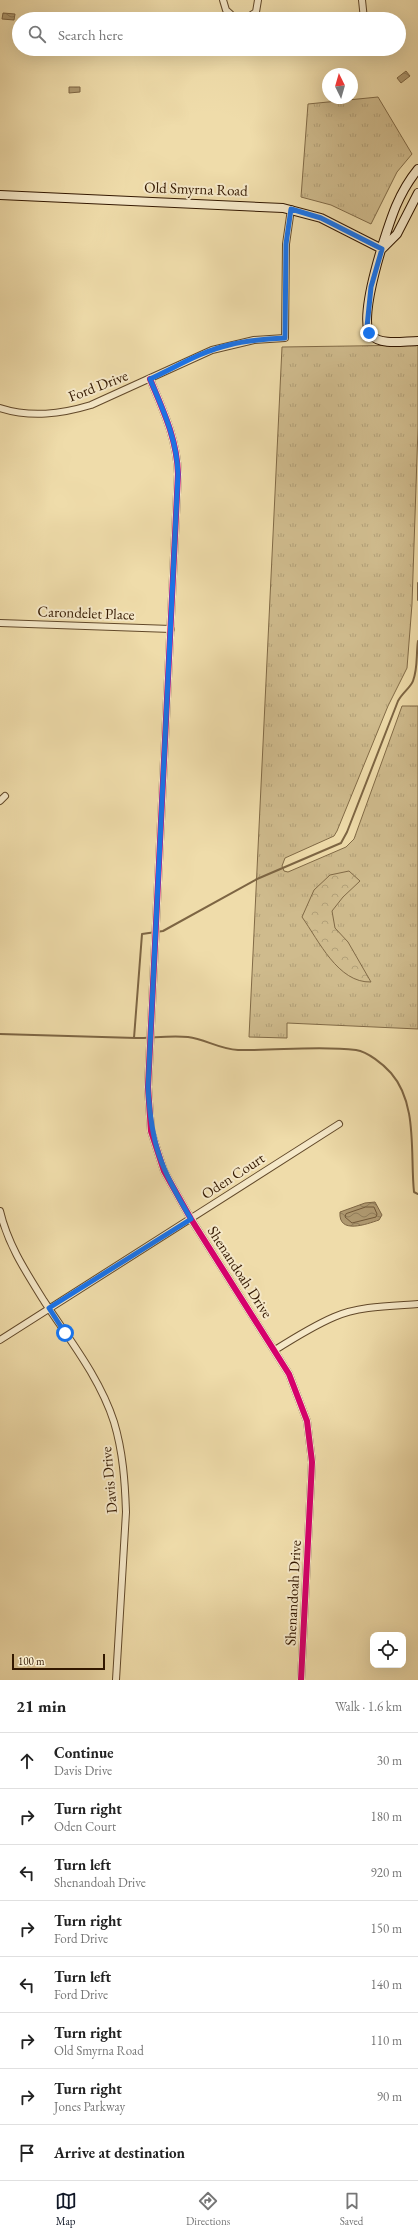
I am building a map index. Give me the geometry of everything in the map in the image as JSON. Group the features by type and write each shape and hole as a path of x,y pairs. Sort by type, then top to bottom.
{"street":[{"path":"223,0 226,10 228,12"},
{"path":"256,12 258,0"},
{"path":"362,0 363,12"},
{"path":"418,169 396,207 382,249 371,287 367,327 372,337 380,341 418,341"},
{"path":"382,249 396,234 418,193"},
{"name":"Old Smyrna Road","path":"0,195 260,206 291,209 321,218 382,249"},
{"name":"Ford Drive","path":"0,408 15,413 49,414 73,411 91,405 212,350 254,340 285,338 286,244 291,209"},
{"name":"Shenandoah Drive","path":"150,379 170,427 177,454 171,629 148,1087 151,1132 164,1171 191,1219 275,1350 289,1374 302,1404 311,1439 310,1524 301,1680"},
{"name":"Carondelet Place","path":"0,623 171,629"},
{"path":"0,801 5,796"},
{"name":"Oden Court","path":"0,1340 339,1124"},
{"name":"Davis Drive","path":"0,1212 4,1231 16,1256 86,1367 107,1406 113,1421 123,1464 126,1512 116,1680"},
{"path":"275,1350 311,1328 335,1316 360,1310 418,1304"}],"green space":[{"path":"378,97 412,154 397,172 371,224 331,205 301,197 308,104 322,103 322,104 358,104 358,99"},
{"path":"418,345 418,428 412,604 407,668 388,706 334,836 285,858 282,866 284,871 288,872 346,847 354,839 402,706 418,706 418,1029 287,1023 287,1038 249,1037 282,347"},
{"path":"349,871 360,881 343,897 332,911 335,928 348,942 371,982 359,980 349,976 339,968 330,959 302,917 314,890 330,875"}],"water":[{"path":"3,13 12,14 12,20 2,19"},
{"path":"406,71 410,76 401,83 397,78"},
{"path":"69,87 80,87 80,92 69,93"},
{"path":"375,1202 382,1215 379,1220 368,1224 348,1226 344,1224 341,1219 340,1212 365,1203"}],"waterway":[{"path":"418,583 418,600"},
{"path":"134,1038 142,934 163,931 257,879 341,843 347,832 398,701 410,686 415,676 418,641"},
{"path":"0,1034 136,1038 182,1036 194,1038 225,1048 238,1050 327,1048 361,1051 384,1066 400,1085 409,1114 414,1192 418,1194"}],"cycle path":[{"path":"150,379 172,437 178,474 148,1087 151,1131 164,1171 191,1219 289,1374 307,1421 312,1462 301,1680"}],"route":[{"path":"65,1333 49,1308 191,1219 164,1171 157,1153 151,1132 148,1087 178,474 177,454 174,440 150,379 212,350 254,340 285,338 284,298 286,244 291,209 321,218 382,249 373,278 368,306 367,327 369,333"}]}
